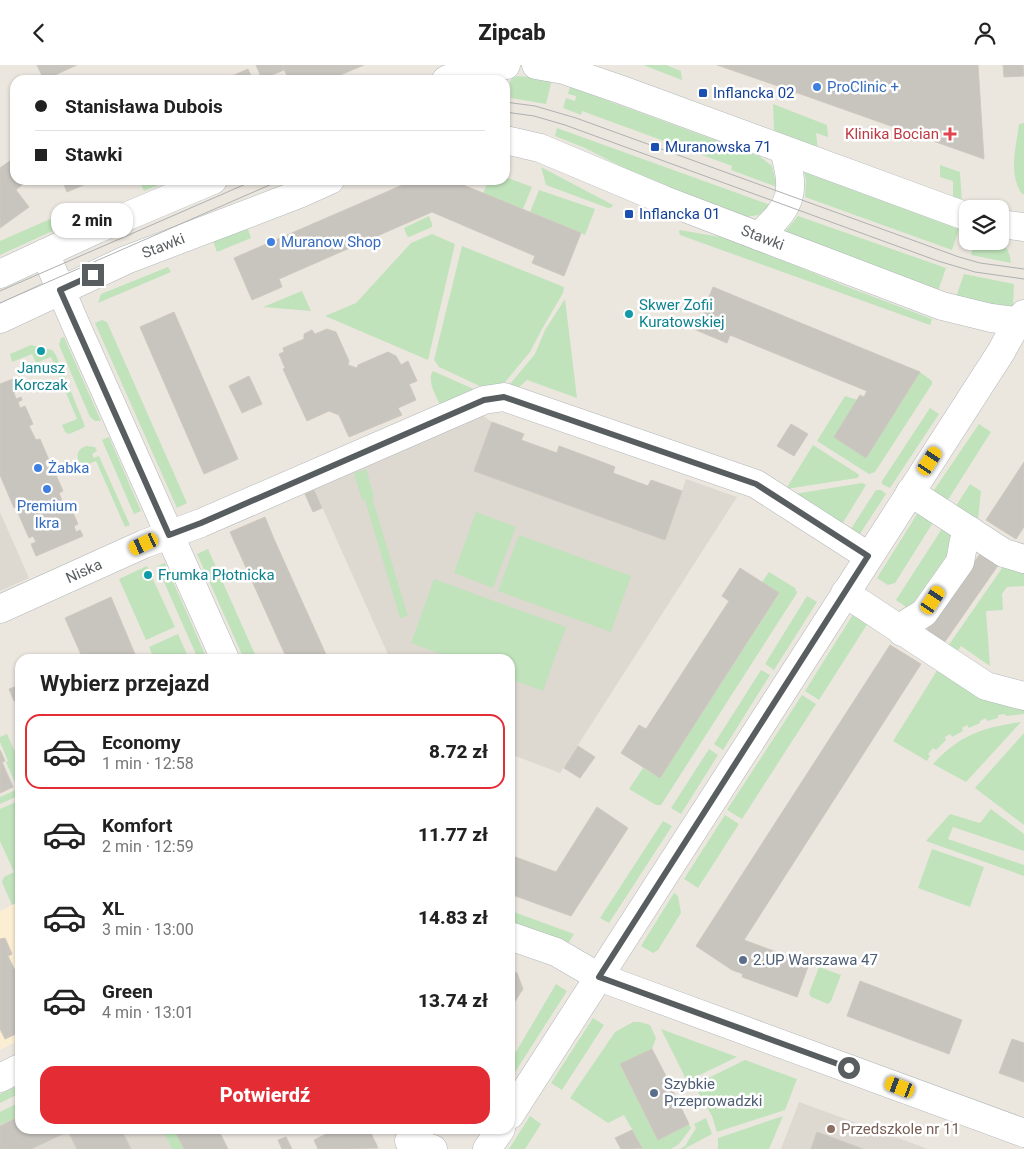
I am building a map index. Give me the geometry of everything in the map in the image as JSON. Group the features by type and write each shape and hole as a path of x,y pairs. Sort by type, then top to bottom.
{"street":[{"path":"457,75 484,67 506,65"},
{"path":"536,65 620,78 784,150 959,214"},
{"name":"Stawki","path":"510,141 540,148 620,183 942,306 966,313 1022,319"},
{"path":"759,236 781,214 790,196 790,173 784,150"},
{"path":"0,274 201,185"},
{"name":"Stawki","path":"0,319 126,260 319,185"},
{"path":"1009,225 1024,227"},
{"path":"45,253 223,654"},
{"path":"515,1107 1022,319"},
{"name":"Niska","path":"0,609 144,544 201,523 484,400 504,397 756,484 868,556"},
{"path":"910,492 1004,553 1024,559"},
{"path":"902,632 909,622 924,613 960,561 964,540 971,531"},
{"path":"845,593 986,686 1024,696"},
{"path":"515,938 556,952 599,977 1024,1133"},
{"path":"0,1078 15,1070"},
{"path":"487,1149 498,1134"}],"shaded area":[{"path":"482,415 492,422 524,434 522,440 557,453 559,446 615,467 613,473 648,486 651,480 682,491 686,479 737,497 560,773 515,756 515,654 388,654 314,489"},
{"path":"0,512 29,578 0,591"},
{"path":"15,904 15,1042 0,1050 0,911"},
{"name":"Przedszkole nr 11","path":"799,1102 928,1149 781,1149"},
{"path":"15,1134 164,1134 172,1149 0,1149"}],"green space":[{"path":"643,65 666,65 681,71 682,80"},
{"path":"517,76 552,79 546,104 511,98 510,82 511,79"},
{"path":"570,87 759,156 772,166 777,187 731,170 732,166 582,111 581,115 563,108 566,98 575,101 576,96 568,94"},
{"path":"773,104 827,125 828,137 816,133 818,150 789,139 774,130"},
{"path":"1024,123 1024,194 1022,194 1015,178 1014,160 1019,124"},
{"path":"557,128 770,205 759,215 746,217 657,185 585,148 555,136"},
{"path":"940,165 960,172 962,200 959,202 953,199 953,181 940,177"},
{"path":"541,167 613,205 612,207 608,208 546,185"},
{"path":"804,172 959,229 952,250 805,197 806,180"},
{"path":"510,179 532,187 523,209 483,193 487,185 510,185"},
{"path":"141,185 158,185 144,191"},
{"path":"539,190 595,209 585,235 530,212"},
{"path":"73,209 76,215 75,220 0,255 0,241"},
{"path":"429,216 432,227 409,237 407,236 404,228"},
{"path":"798,216 946,268 938,291 784,233"},
{"path":"248,229 251,238 217,252 213,241"},
{"path":"680,230 731,239 845,286 932,319 930,325 680,235"},
{"path":"432,234 455,244 428,360 325,316 356,303 411,243"},
{"path":"462,246 564,287 563,293 530,352 505,382 484,388 439,367 434,360"},
{"path":"972,250 1007,250 1011,263 971,255"},
{"path":"168,267 171,272 98,303 101,294"},
{"path":"964,274 1014,284 1013,307 1003,307 956,297"},
{"path":"302,291 311,311 263,307"},
{"path":"565,299 577,398 527,380 519,387 510,384 535,354 545,330"},
{"path":"102,320 107,322 187,503 177,508 95,323"},
{"path":"64,337 101,421 95,421 90,417 59,345 61,338"},
{"path":"31,345 52,350 56,355 85,426 83,428 69,434 65,432 62,425 77,419 51,357 36,363 32,354 12,362 10,354"},
{"path":"433,371 478,391 441,407 431,384"},
{"path":"920,372 932,381 932,384 875,472 869,474 817,441 845,396 858,400 834,437 866,458"},
{"path":"930,408 939,414 890,488 882,484 882,481"},
{"path":"979,424 991,432 946,503 932,493"},
{"path":"109,437 141,511 134,514 102,440"},
{"path":"813,445 859,476 857,478 786,489"},
{"path":"86,446 95,447 97,451 92,454 94,458 99,456 130,525 125,527 96,461 81,467 78,452"},
{"path":"366,469 374,497 372,498 408,616 400,618 365,500 362,500 354,473"},
{"path":"862,483 866,485 841,526 794,494"},
{"path":"970,484 981,491 978,520 954,509"},
{"path":"876,490 881,490 886,494 856,540 847,535"},
{"path":"919,511 934,521 895,583 888,585 877,578"},
{"path":"476,512 516,527 493,588 454,573"},
{"path":"943,527 959,538 909,609 896,600"},
{"path":"519,535 631,576 611,632 498,591"},
{"path":"208,549 255,654 242,654 197,554"},
{"path":"1007,561 1024,567 1024,586 1007,587 1002,594 1003,610 986,611 990,666 961,646 957,652 948,646"},
{"path":"165,563 205,654 196,654 157,566"},
{"path":"147,566 175,627 146,640 119,579"},
{"path":"769,572 795,588 797,593 661,805 656,805 629,789 643,768 660,778 779,594 762,582"},
{"path":"434,579 566,627 543,691 515,681 515,654 441,654 411,643"},
{"path":"807,596 817,602 774,670 765,664"},
{"path":"854,613 868,623 819,700 805,691"},
{"path":"178,634 187,654 152,654 149,647"},
{"path":"938,669 1024,708 1024,714 998,715 998,718 987,721 986,718 969,728 967,725 962,728 963,731 952,737 950,734 945,737 946,740 936,750 933,748 928,754 930,756 927,761 893,741"},
{"path":"761,670 770,675 723,750 714,744"},
{"path":"802,695 816,704 742,819 727,810"},
{"path":"1021,722 966,782 933,764 953,746 973,734"},
{"path":"1024,733 1024,825 975,788"},
{"path":"7,734 15,752 15,782 6,762 8,761 0,742 0,737"},
{"path":"709,749 718,755 681,814 671,808"},
{"path":"15,790 15,797 0,804 0,797"},
{"path":"15,802 15,904 12,905 2,882 4,877 14,872 0,841 0,809"},
{"path":"991,809 1024,834 1024,851 953,827 948,839 1024,865 1024,876 926,841 950,814 980,823"},
{"path":"725,815 739,824 698,888 684,879"},
{"path":"663,821 672,826 609,923 600,918"},
{"path":"932,849 984,867 970,907 918,888"},
{"path":"674,893 678,896 681,913 658,950 653,953 641,946"},
{"path":"515,912 574,934 567,945 515,926"},
{"path":"819,967 841,975 831,1001 828,1004 811,997 809,993"},
{"path":"556,984 567,991 515,1072 515,1054"},
{"path":"593,1018 604,1025 562,1090 551,1083"},
{"path":"633,1022 650,1025 656,1038 652,1049 620,1065 658,1140 689,1124 691,1128 679,1144 671,1149 639,1149 642,1147 624,1115 608,1123 570,1098 615,1032"},
{"path":"661,1029 737,1057 687,1081"},
{"path":"745,1060 797,1079 785,1110 717,1132 712,1116 694,1085"},
{"path":"15,1087 15,1096 0,1103 0,1094"},
{"path":"15,1104 15,1118 0,1125 0,1112"},
{"path":"530,1116 541,1124 525,1149 509,1149"},
{"path":"783,1116 769,1149 718,1149 718,1138"},
{"path":"706,1118 712,1134 684,1149 680,1149 685,1146 696,1128 694,1124"},
{"path":"164,1134 176,1134 184,1149 172,1149"}],"building":[{"path":"37,65 77,65 55,75 42,75"},
{"path":"256,65 282,65 284,70 272,75 260,75"},
{"path":"282,65 364,65 340,75 287,75"},
{"path":"717,65 978,65 984,159 778,86"},
{"path":"1003,65 1023,65 1024,76 1004,77"},
{"path":"248,69 251,75 234,75"},
{"path":"10,161 10,185 22,185 16,190 29,207 0,228 0,168"},
{"path":"64,185 83,185 67,192"},
{"path":"402,185 463,185 581,233 564,276 532,263 535,256 432,212 279,279 282,287 252,300 234,258"},
{"path":"713,287 920,372 866,458 834,437 860,395 864,397 867,391 730,335 727,343 696,330"},
{"path":"174,312 238,459 204,474 140,327"},
{"path":"327,329 336,332 349,361 348,365 357,368 358,365 388,352 396,356 401,365 408,361 417,381 409,384 416,400 398,408 402,415 349,437 339,415 329,411 307,421 283,369 285,368 279,354 284,352 283,348 304,339 304,334 312,330 315,334"},
{"path":"249,376 262,404 242,413 229,386"},
{"path":"13,379 18,391 14,393 16,399 21,397 22,400 18,402 20,408 25,406 33,424 29,426 36,440 40,439 49,460 45,462 47,468 52,466 63,491 59,493 65,508 70,506 78,524 74,526 76,532 80,530 83,536 36,556 31,544 36,542 33,536 29,538 18,513 22,512 19,505 14,508 0,475 0,384"},
{"path":"492,422 524,434 521,440 557,453 559,446 615,467 613,473 648,486 651,480 682,491 665,540 474,471"},
{"path":"791,424 808,434 794,456 777,446"},
{"path":"1024,462 1024,527 1016,539 986,520"},
{"path":"314,490 322,508 313,512 305,494"},
{"path":"265,517 326,654 285,654 230,532"},
{"path":"982,551 999,564 944,643 926,631"},
{"path":"740,568 779,593 660,778 621,753 639,725 646,729 729,601 722,596"},
{"path":"111,597 135,654 81,654 65,618"},
{"path":"890,645 921,664 744,940 809,964 797,997 742,977 743,974 732,970 696,946"},
{"path":"15,687 14,701 9,689"},
{"path":"578,746 595,757 580,778 564,768"},
{"path":"0,750 5,761 2,762 13,787 0,793"},
{"path":"597,807 628,828 571,916 515,896 515,857 556,872"},
{"path":"5,938 12,954 8,956 15,971 15,1034 5,1039 0,1029 0,939"},
{"path":"515,972 517,973 523,989 515,1001"},
{"path":"860,981 962,1020 949,1054 847,1016"},
{"path":"1012,1039 1024,1043 1024,1082 999,1073"},
{"path":"652,1049 668,1080 672,1078 674,1085 671,1087 689,1124 658,1140 620,1064"},
{"path":"15,1118 15,1134 62,1134 31,1149 0,1149 0,1126"},
{"path":"632,1130 642,1148 621,1149 615,1138"},
{"path":"817,1132 863,1149 811,1149"},
{"path":"70,1134 124,1134 131,1149 77,1149"},
{"path":"176,1134 220,1134 228,1149 184,1149"},
{"path":"326,1134 371,1134 378,1148 318,1149 314,1140"},
{"path":"286,1137 292,1149 282,1149 278,1140"}],"tram line":[{"path":"510,103 535,106 576,118 959,257 980,263 1024,269"},
{"path":"510,113 534,116 565,125 938,261 975,272 1024,279"},
{"path":"0,291 244,185"},
{"path":"0,303 270,185"}],"place":[{"name":"ProClinic +","path":"817,87"},
{"name":"Inflancka 02","path":"703,93"},
{"name":"Klinika Bocian","path":"950,134"},
{"name":"Muranowska 71","path":"655,147"},
{"name":"Inflancka 01","path":"629,214"},
{"name":"Muranow Shop","path":"271,242"},
{"name":"Skwer Zofii Kuratowskiej","path":"629,314"},
{"name":"Janusz Korczak","path":"41,351"},
{"name":"Żabka","path":"38,468"},
{"name":"Premium Ikra","path":"47,489"},
{"name":"Frumka Płotnicka","path":"148,575"},
{"name":"2.UP Warszawa 47","path":"743,960"},
{"name":"Szybkie Przeprowadzki","path":"654,1093"},
{"name":"Przedszkole nr 11","path":"831,1129"}],"route":[{"path":"93,275 60,290 169,535 201,523 484,400 504,397 756,484 868,556 599,977 849,1068"}]}
